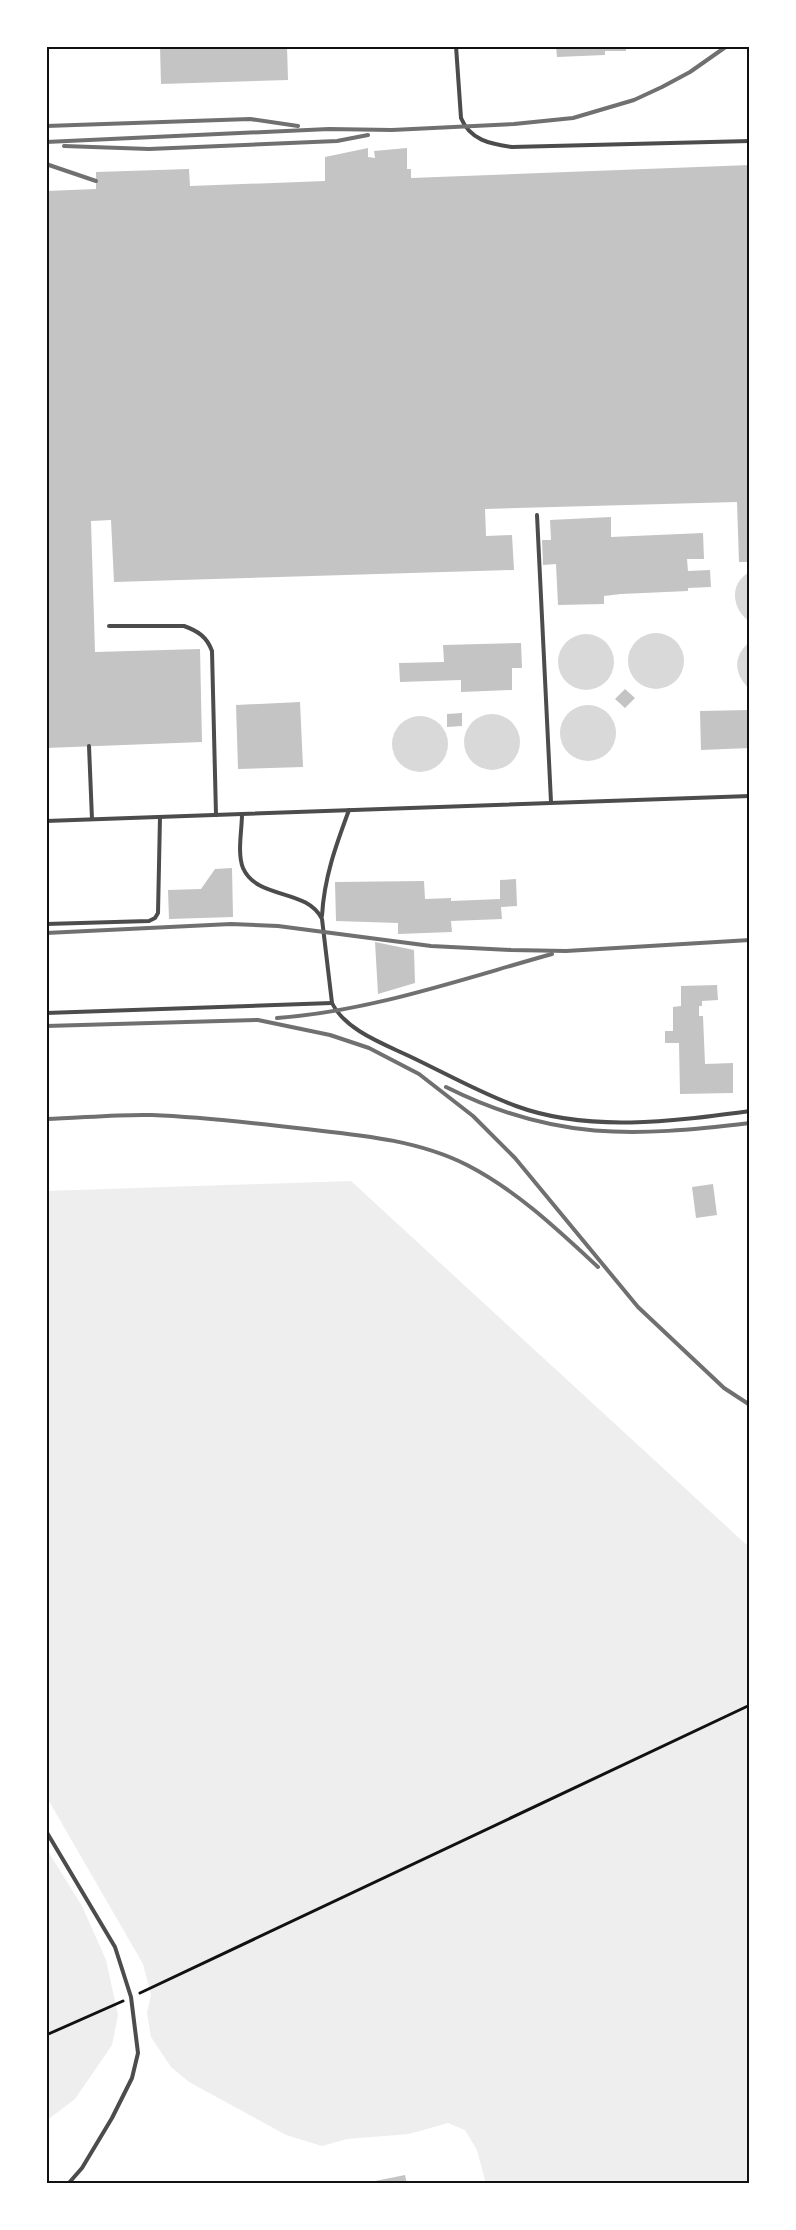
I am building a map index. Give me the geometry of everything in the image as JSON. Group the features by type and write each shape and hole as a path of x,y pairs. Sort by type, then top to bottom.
{"lane":[{"path":"456,46 461,118 464,125 476,138 494,145 750,141"},
{"path":"537,515 551,802"},
{"path":"109,626 184,626 195,630 209,643 212,651 216,815"},
{"path":"89,746 92,819"},
{"path":"46,820 750,796"},
{"path":"349,810 327,872 323,892 322,919 332,1003 342,1017 383,1043 515,1106 532,1111 590,1121 634,1121 706,1117 750,1111"},
{"path":"242,814 242,860 250,877 259,884 305,901 318,910 322,919"},
{"path":"46,924 155,918 158,913 160,817"},
{"path":"46,1013 332,1003"},
{"path":"46,1831 115,1947 131,1997 138,2053 132,2078 112,2118 82,2168 68,2184"}],"path":[{"path":"46,2035 131,1997 750,1705"}],"shaded area":[{"path":"750,572 750,622 739,611 735,597 738,583"},
{"path":"656,633 667,635 676,641 682,650 684,661 682,672 676,681 667,687 656,689 645,687 636,681 630,672 628,661 630,650 636,641 645,635"},
{"path":"586,634 597,636 606,642 612,651 614,662 612,673 606,682 597,688 586,690 575,688 566,682 560,673 558,662 560,651 566,642 575,636"},
{"path":"750,642 750,689 741,678 737,666 740,653"},
{"path":"588,705 599,707 608,713 614,722 616,733 614,744 608,753 599,759 588,761 577,759 568,753 562,744 560,733 562,722 568,713 577,707"},
{"path":"492,714 503,716 512,722 518,731 520,742 518,753 512,762 503,768 492,770 481,768 472,762 466,753 464,742 466,731 472,722 481,716"},
{"path":"420,716 431,718 440,724 446,733 448,744 446,755 440,764 431,770 420,772 409,770 400,764 394,755 392,744 394,733 400,724 409,718"},
{"path":"351,1181 750,1548 750,2184 486,2184 477,2150 465,2130 448,2123 409,2134 347,2139 322,2146 286,2135 189,2082 171,2067 151,2037 147,2013 151,1995 143,1964 46,1796 46,1191"},
{"path":"46,1848 82,1906 106,1960 118,2015 112,2045 75,2099 46,2121"}],"building":[{"path":"160,46 287,46 288,80 161,84"},
{"path":"556,46 626,46 626,51 605,51 605,55 557,57"},
{"path":"368,148 368,157 375,158 374,151 407,148 407,169 411,169 411,178 750,165 750,562 739,562 737,502 485,509 486,536 512,535 514,570 114,582 111,520 91,521 95,652 200,649 202,742 46,748 46,191 96,189 96,172 189,169 190,186 325,181 325,157"},
{"path":"611,517 611,537 703,533 704,559 687,559 688,571 710,570 711,587 688,588 688,591 604,596 604,604 558,605 556,564 543,565 542,540 551,540 550,520"},
{"path":"521,643 522,668 512,668 512,690 461,692 461,680 400,682 399,663 444,662 443,645"},
{"path":"625,689 635,698 625,708 615,699"},
{"path":"300,702 303,767 238,769 236,705"},
{"path":"750,710 750,748 701,750 700,711"},
{"path":"462,713 462,726 447,727 447,714"},
{"path":"232,868 233,917 169,919 168,890 201,889 215,869"},
{"path":"516,879 517,906 501,907 502,919 451,921 452,932 398,934 398,923 336,921 335,882 424,881 425,899 451,898 451,901 500,899 500,880"},
{"path":"375,942 414,950 415,983 378,994"},
{"path":"717,985 718,1000 702,1001 702,1006 699,1006 699,1016 703,1016 705,1064 733,1063 733,1093 680,1094 679,1043 665,1043 665,1031 673,1031 673,1007 681,1006 681,986"},
{"path":"713,1184 717,1215 696,1218 692,1187"},
{"path":"405,2175 407,2184 365,2184 365,2183"}],"railway":[{"path":"46,142 329,129 392,130 514,124 573,118 634,100 662,87 690,72 727,46"},
{"path":"46,126 250,119 298,126"},
{"path":"64,146 149,149 337,141 368,135"},
{"path":"46,164 96,181"},
{"path":"46,933 231,924 278,926 431,946 566,951 750,940"},
{"path":"277,1018 347,1009 382,1001 552,954"},
{"path":"46,1026 258,1020 330,1035 369,1048 419,1074 473,1116 515,1158 638,1307 724,1388 750,1405"},
{"path":"446,1087 485,1105 559,1126 631,1132 708,1128 750,1123"},
{"path":"46,1119 139,1115 190,1117 347,1134 409,1144 467,1165 503,1186 568,1239 598,1267"}]}
